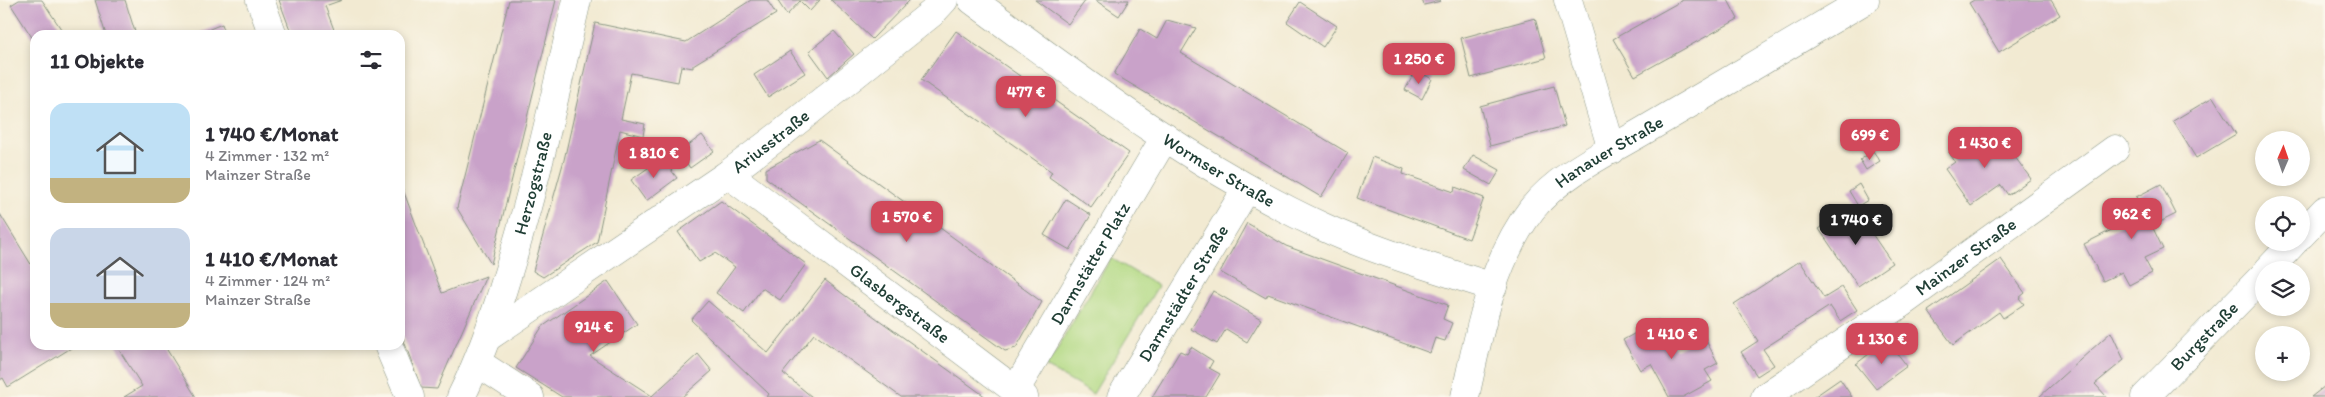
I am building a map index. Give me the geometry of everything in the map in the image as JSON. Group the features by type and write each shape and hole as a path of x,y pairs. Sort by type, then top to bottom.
{"street":[{"path":"260,0 271,30"},
{"name":"Herzogstraße","path":"461,397 478,363 488,337 525,220 578,0"},
{"name":"Ariusstraße","path":"488,337 728,174 782,134 932,13 944,0"},
{"name":"Wormser Straße","path":"972,0 1165,137 1247,188 1321,226 1365,244 1493,287"},
{"path":"1568,0 1612,150"},
{"name":"Hanauer Straße","path":"1465,397 1493,287 1517,230 1533,208 1565,179 1865,0"},
{"name":"Darmstätter Platz","path":"1020,394 1165,137"},
{"name":"Mainzer Straße","path":"1766,397 1894,308 2115,149"},
{"name":"Glasbergstraße","path":"728,174 1020,394"},
{"name":"Darmstädter Straße","path":"1121,397 1247,188"},
{"path":"2310,226 2325,210"},
{"path":"2276,261 2286,251"},
{"name":"Burgstraße","path":"2145,397 2255,284"},
{"path":"390,350 410,397"},
{"path":"478,363 530,397"}],"green space":[{"path":"1111,258 1158,286 1093,394 1046,367"}],"building":[{"path":"19,0 42,0 62,30 30,30 30,34 11,5"},
{"path":"95,0 125,0 134,30 104,30"},
{"path":"279,0 342,0 325,6 334,30 290,30"},
{"path":"509,0 556,0 491,264 457,208"},
{"path":"751,0 767,0 776,14 693,65 693,68 681,66 678,82 631,73 621,119 645,124 643,136 620,130 597,242 543,277 533,271 564,160 595,23 686,42"},
{"path":"777,0 820,0 810,11 800,1 787,15"},
{"path":"831,0 910,0 872,39"},
{"path":"1035,0 1086,0 1068,24"},
{"path":"1095,0 1129,0 1119,16"},
{"path":"1422,0 1440,0 1441,1 1424,5"},
{"path":"1683,0 1728,0 1738,19 1635,76 1613,39"},
{"path":"1974,0 2051,0 2060,15 1999,52 1969,3"},
{"path":"1300,2 1337,26 1323,47 1287,22"},
{"path":"1535,18 1546,58 1471,78 1461,38"},
{"path":"1167,20 1196,28 1181,53 1348,153 1321,197 1114,74 1140,29 1157,39"},
{"path":"222,24 224,30 207,30"},
{"path":"834,31 854,54 828,77 809,51"},
{"path":"956,31 1129,153 1091,207 1049,177 1052,172 921,80"},
{"path":"790,51 805,73 768,97 754,75"},
{"path":"1416,70 1432,79 1422,99 1405,90"},
{"path":"1554,86 1565,126 1490,146 1480,106"},
{"path":"2213,97 2236,134 2196,158 2173,121"},
{"path":"1980,130 1997,154 2013,143 2021,153 2015,157 2031,179 2008,195 2001,185 1971,206 1945,169 1955,162 1949,152"},
{"path":"702,135 714,151 690,168 679,152"},
{"path":"819,140 1042,302 1016,348 1005,351 766,178 766,169"},
{"path":"1873,151 1880,161 1866,170 1860,160"},
{"path":"1473,155 1500,170 1491,185 1464,170"},
{"path":"1372,157 1404,169 1403,174 1454,192 1455,187 1484,198 1469,239 1357,198"},
{"path":"662,158 677,178 646,201 631,180"},
{"path":"1859,184 1868,200 1858,206 1849,191"},
{"path":"2161,184 2176,214 2152,226 2163,249 2144,258 2152,273 2129,285 2122,272 2103,281 2084,244 2145,213 2136,197"},
{"path":"405,195 442,293 486,276 437,389 421,388 405,344"},
{"path":"1066,199 1091,215 1070,250 1044,235"},
{"path":"721,201 806,264 780,300 762,288 744,313 716,293 735,267 715,253 699,262 678,232"},
{"path":"1853,206 1892,263 1858,286 1819,229"},
{"path":"0,214 30,263 30,350 68,350 8,387 3,378 0,380"},
{"path":"1247,223 1286,246 1448,305 1443,319 1452,323 1445,341 1435,338 1430,353 1268,294 1266,298 1220,272"},
{"path":"2001,259 2025,293 2019,298 2024,304 2003,318 1999,312 1953,345 1928,311"},
{"path":"1800,261 1824,298 1842,287 1857,310 1840,321 1830,306 1763,349 1774,365 1757,376 1741,352 1758,341 1734,304"},
{"path":"825,280 986,397 901,397 814,334 783,373 812,397 767,397 769,394 691,320 708,301 768,353"},
{"path":"608,281 637,324 590,356 652,396 698,354 712,371 682,397 562,397 516,368 542,327"},
{"path":"1213,291 1261,319 1247,342 1226,329 1217,344 1191,329"},
{"path":"1659,320 1676,350 1703,335 1718,363 1705,370 1712,381 1683,397 1669,397 1651,364 1640,370 1623,340"},
{"path":"2111,332 2124,360 2095,384 2107,397 2039,397"},
{"path":"1887,340 1907,366 1876,389 1856,364"},
{"path":"1191,347 1213,361 1209,368 1220,374 1206,397 1152,397 1180,351 1187,354"},
{"path":"119,350 167,350 196,397 124,397 142,386"},
{"path":"1840,379 1852,397 1814,397"},
{"path":"2325,386 2325,397 2311,397"}]}
